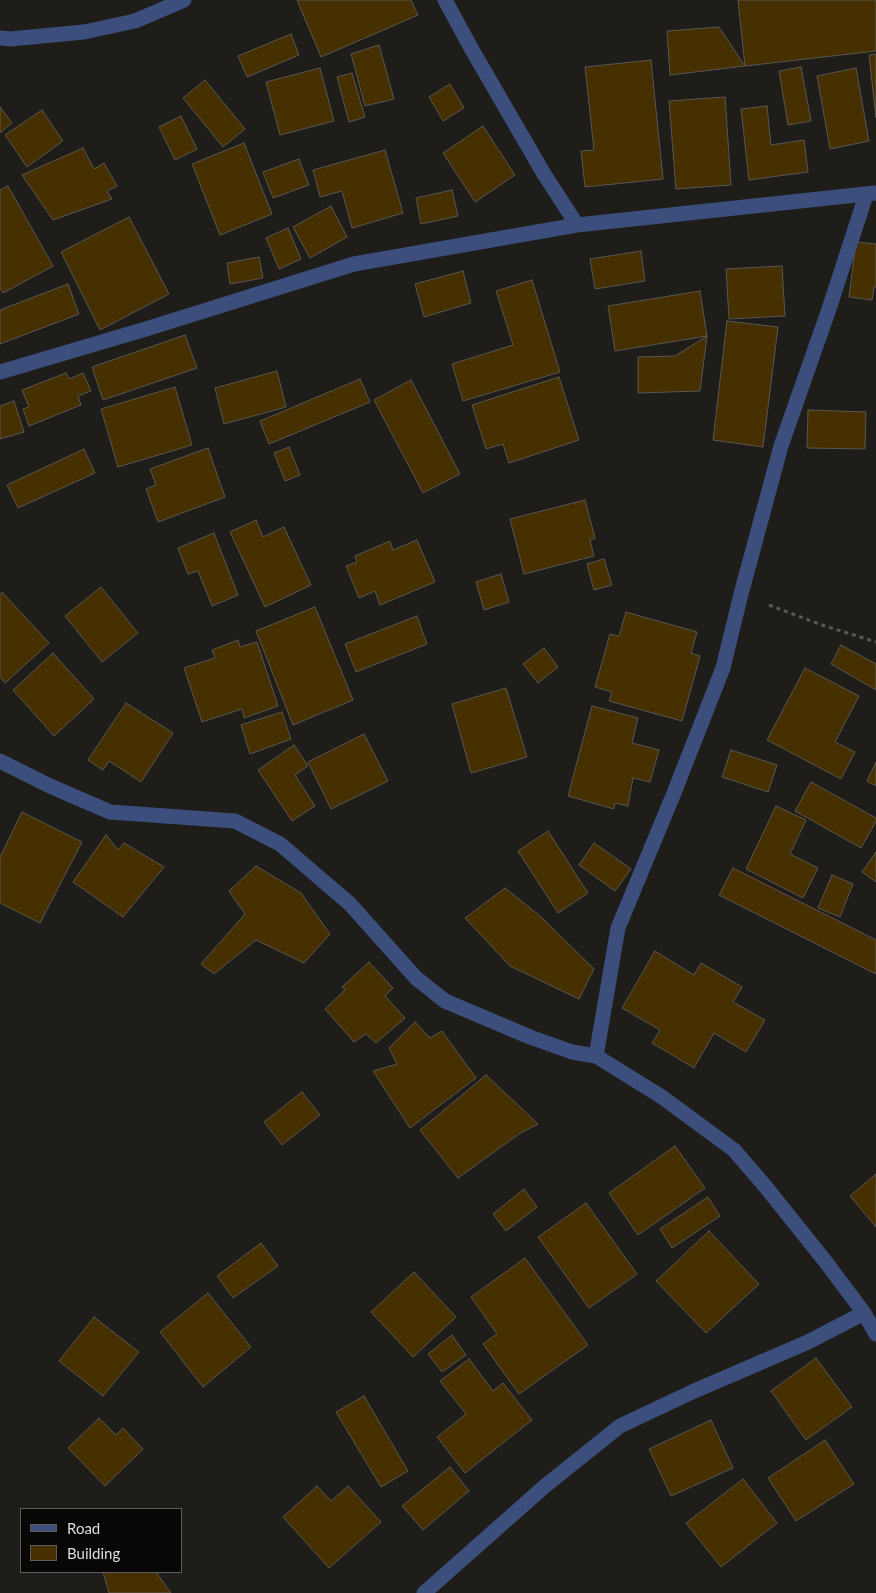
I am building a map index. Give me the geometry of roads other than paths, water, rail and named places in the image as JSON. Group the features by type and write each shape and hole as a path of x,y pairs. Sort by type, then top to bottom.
{"street":[{"path":"0,38 10,39 84,32 135,21 184,0"},
{"path":"446,0 471,48 544,174 577,225"},
{"path":"0,372 354,264 577,225 871,194 781,446 723,668 618,928 596,1056"},
{"path":"0,761 50,786 110,812 235,821 280,844 343,898 416,978 445,1001 530,1037 572,1052 596,1056 662,1097 734,1150 825,1261 864,1314 876,1334"},
{"path":"424,1593 545,1486 620,1426 692,1392 808,1342 864,1314"}]}
